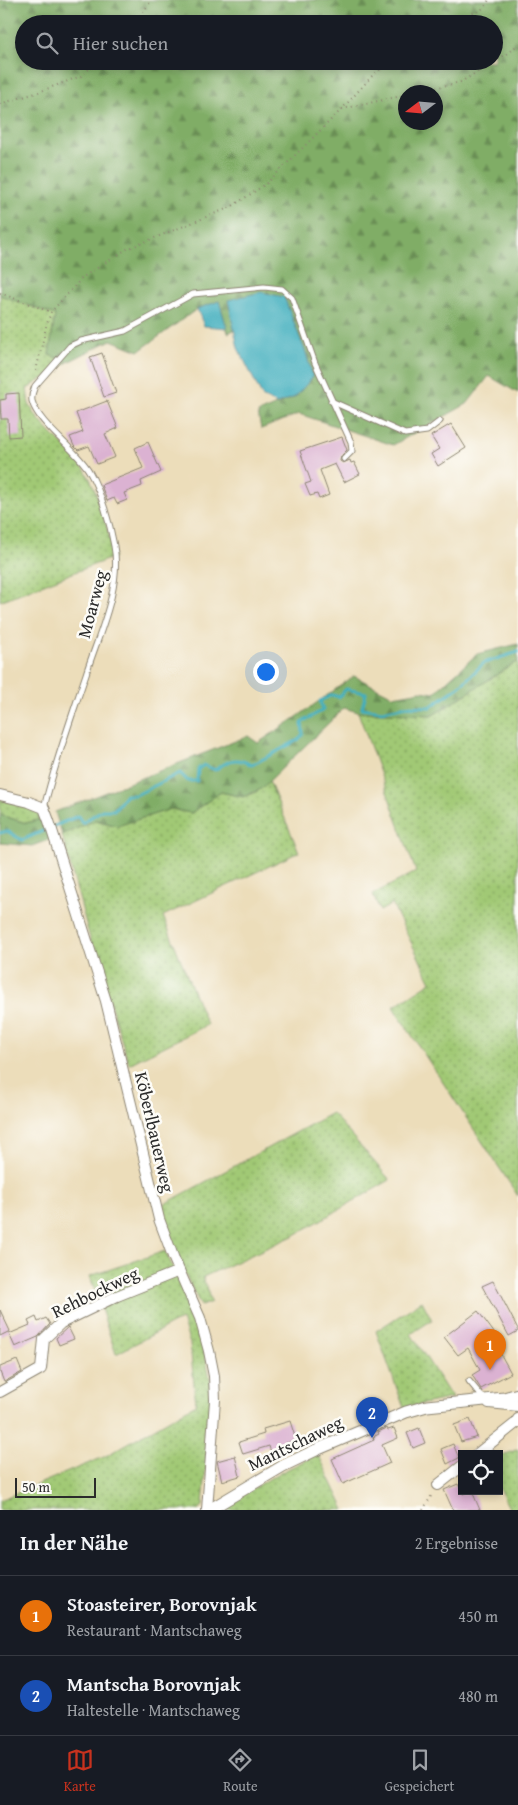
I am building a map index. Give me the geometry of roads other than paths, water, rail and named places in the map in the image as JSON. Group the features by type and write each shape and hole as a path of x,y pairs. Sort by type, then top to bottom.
{"street":[{"path":"0,795 30,802 44,808"},
{"name":"Köberlbauerweg","path":"44,808 106,1000 153,1199 165,1236 200,1318 214,1376 214,1414 208,1510"},
{"name":"Rehbockweg","path":"0,1392 41,1369 44,1339 61,1323 117,1296 179,1271"},
{"name":"Mantschaweg","path":"208,1510 283,1466 367,1428 414,1410 504,1398 518,1394"},
{"path":"478,1400 518,1406"},
{"path":"482,1450 518,1420"},
{"path":"438,1484 458,1469"}],"lane":[{"name":"Moarweg","path":"44,808 54,769 107,611 116,562 113,539 90,472 32,402 35,386 70,346 81,341 125,331 194,294 264,287 282,289 292,298 315,363 331,400"},
{"path":"331,400 406,434 427,431 440,421"},
{"path":"331,400 351,442 352,451 344,459"},
{"path":"469,1381 478,1400"}],"water":[{"path":"261,292 284,297 306,353 313,377 295,397 277,404 263,398 238,348 228,300"},
{"path":"219,301 227,328 204,326 197,309"}],"waterway":[{"path":"0,833 7,831 22,840 78,816 82,823 102,810 114,810 126,795 136,795 180,773 188,781 197,781 198,769 204,765 215,770 232,760 252,765 298,740 303,734 302,722 323,710 320,701 332,695 339,697 346,689 366,693 362,708 382,711 407,706 430,707 460,686 484,663 518,652"}],"place":[{"name":"Stoasteirer, Borovnjak","path":"490,1370"},
{"name":"Mantscha Borovnjak","path":"372,1438"}]}
